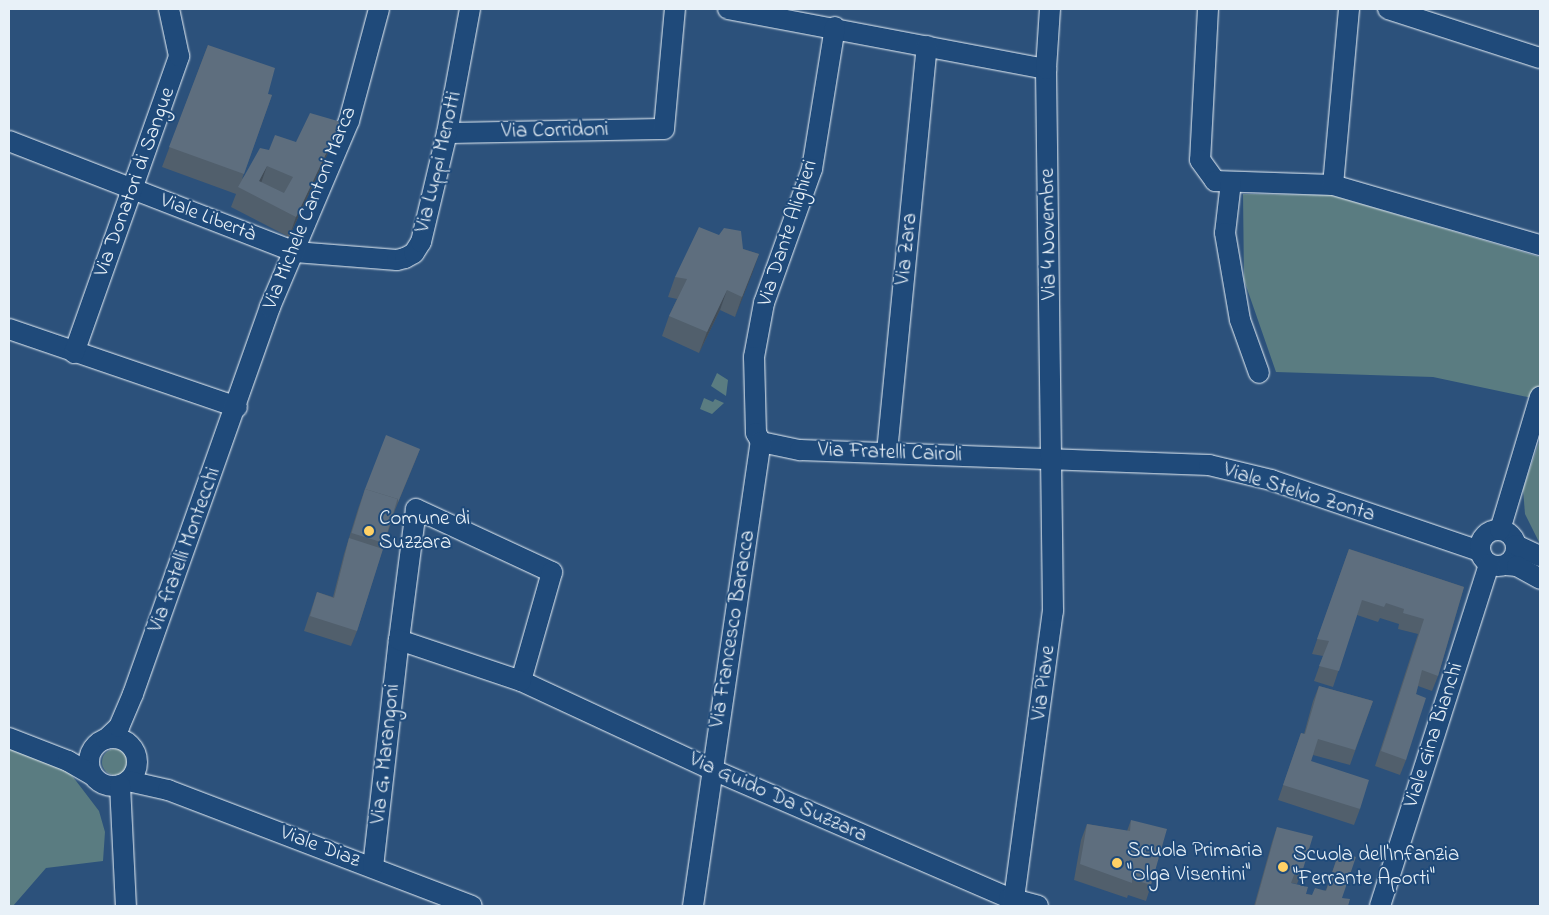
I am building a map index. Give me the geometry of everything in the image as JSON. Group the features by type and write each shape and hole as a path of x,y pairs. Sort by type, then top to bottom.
{"street":[{"name":"Via Donatori di Sangue","path":"74,353 179,56 169,9"},
{"name":"Via Michele Cantoni Marca","path":"237,407 270,306 295,252 348,121 379,9"},
{"name":"Via Luppi Menotti","path":"295,252 397,260 414,254 421,242 447,133 470,9"},
{"name":"Via Corridoni","path":"447,133 664,129 675,9"},
{"path":"728,9 1046,69"},
{"name":"Via 4 Novembre","path":"1050,9 1046,69 1053,459"},
{"path":"1208,9 1200,160 1215,181 1333,185 1540,246"},
{"path":"1333,185 1349,9"},
{"path":"1388,9 1540,58"},
{"name":"Via Dante Alighieri","path":"761,442 756,433 754,357 764,303 812,169 835,28"},
{"name":"Via Zara","path":"886,452 927,46"},
{"name":"Viale Libertà","path":"9,141 295,252"},
{"path":"1231,182 1226,233 1240,320 1259,373"},
{"path":"9,329 74,353 237,407"},
{"path":"1500,530 1539,403"},
{"name":"Via fratelli Montecchi","path":"133,694 237,407"},
{"name":"Via Fratelli Cairoli","path":"761,442 800,450 1053,459"},
{"name":"Via Francesco Baracca","path":"693,906 711,769 761,442"},
{"name":"Viale Stelvio Zonta","path":"1053,459 1209,466 1271,480 1492,560 1517,566 1540,579"},
{"name":"Via Piave","path":"1013,903 1054,611 1053,459"},
{"name":"Via G. Marangoni","path":"373,867 416,509 552,572 521,681"},
{"path":"1516,545 1514,557 1492,560 1485,536 1500,530 1510,535 1516,545 1540,556"},
{"name":"Viale Gina Bianchi","path":"1380,906 1492,560"},
{"name":"Via Guido Da Suzzara","path":"399,640 521,681 711,769 1013,903 1038,906"},
{"path":"36,748 69,755 101,742 119,728 133,694"},
{"path":"126,906 123,833 124,783 136,768 128,726 133,694"},
{"path":"9,738 36,748 95,778 168,790"},
{"path":"123,833 95,778 89,759 101,742 122,740 132,749 145,770 168,790"},
{"name":"Viale Diaz","path":"168,790 472,906"}],"green space":[{"path":"1243,194 1331,195 1540,257 1540,391 1537,399 1433,377 1276,372 1244,280"},
{"path":"717,373 728,380 726,396 711,386"},
{"path":"704,398 713,402 715,399 724,403 712,414 700,409"},
{"path":"1540,439 1540,544 1525,514 1523,489"},
{"path":"9,744 67,769 99,811 105,832 103,861 46,868 13,906 9,906"},
{"path":"115,749 124,753 128,762 124,771 115,775 106,771 102,762 106,753"}],"building":[{"path":"208,45 275,68 268,94 272,95 244,174 169,147"},
{"path":"310,113 341,122 296,217 238,187 260,148 269,150 275,135 296,142","holes":["267,166 293,177 284,193 259,181"]},
{"path":"699,227 719,235 724,228 741,231 743,249 759,254 742,297 727,290 707,332 669,316 687,279 675,277"},
{"path":"386,435 420,449 398,502 398,499 365,489"},
{"path":"365,489 398,499 384,543 352,533"},
{"path":"349,538 383,549 357,631 310,616 317,592 334,598"},
{"path":"1349,549 1464,587 1438,676 1422,670 1416,694 1426,698 1406,760 1381,751 1424,619 1403,613 1404,609 1386,603 1384,607 1362,600 1339,671 1319,666 1329,641 1317,639"},
{"path":"1319,686 1373,701 1355,750 1318,739 1311,761 1369,780 1360,809 1283,785 1301,733 1305,734"},
{"name":"Scuola Primaria \"Olga Visentini\"","path":"1131,820 1167,829 1151,885 1132,879 1132,883 1080,864 1087,824 1130,831"},
{"path":"1277,827 1313,836 1303,869 1297,867 1291,883 1308,887 1306,894 1312,895 1315,888 1326,891 1339,852 1356,857 1342,898 1350,899 1348,906 1255,906"}],"place":[{"name":"Comune di Suzzara","path":"369,531"},
{"name":"Scuola Primaria \"Olga Visentini\"","path":"1117,863"},
{"name":"Scuola dell'Infanzia \"Ferrante Aporti\"","path":"1283,867"}]}
